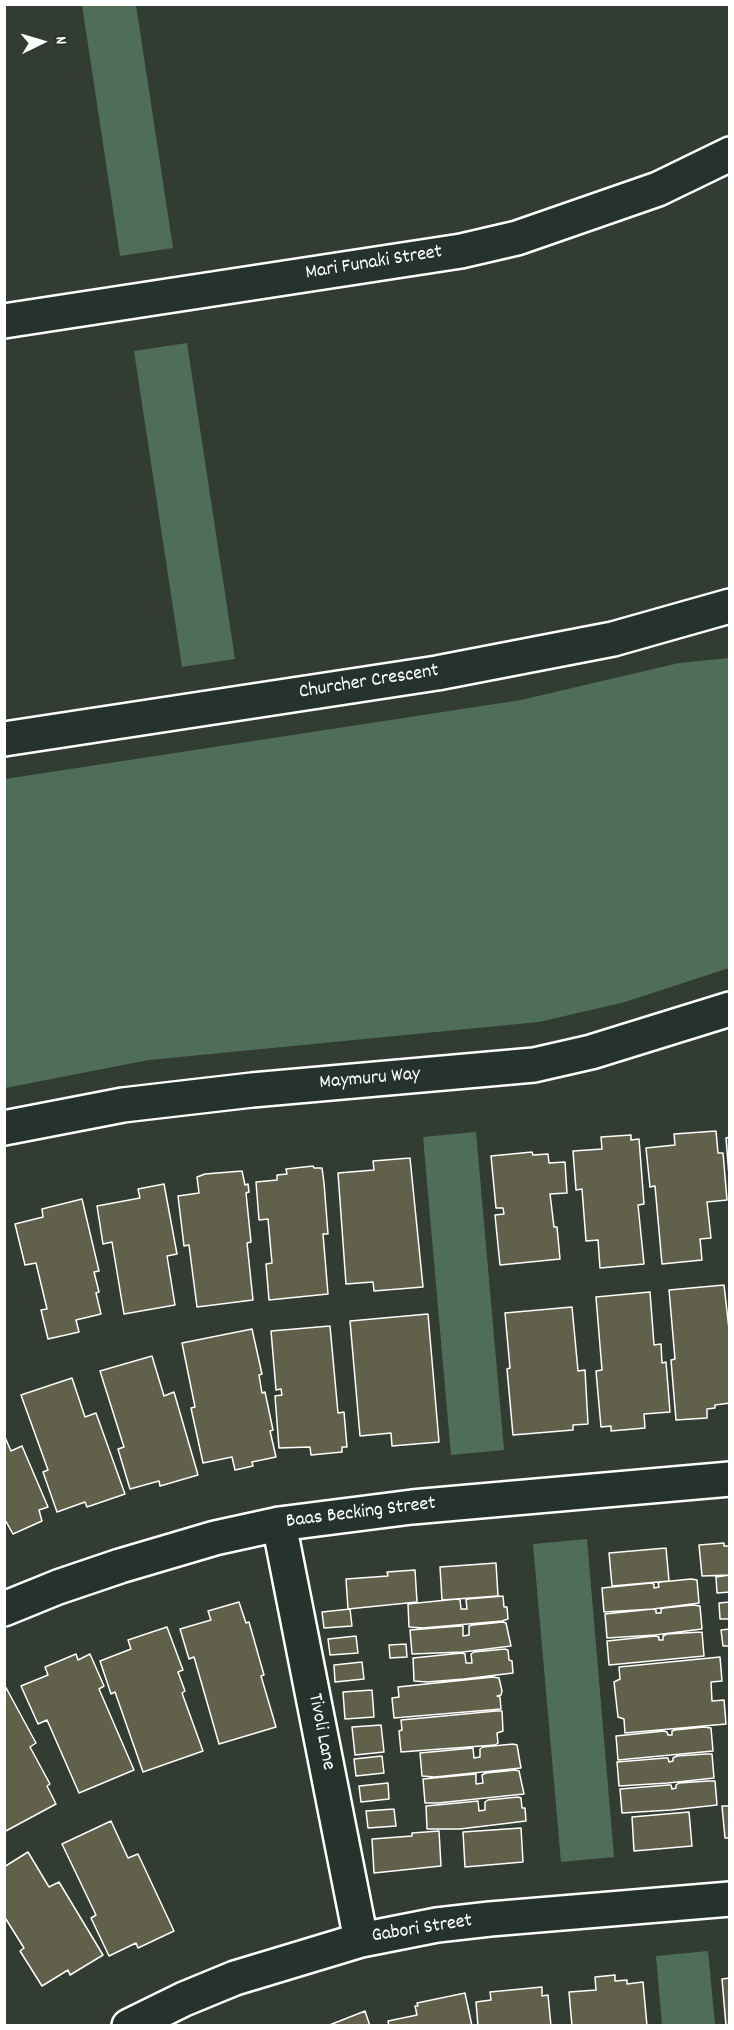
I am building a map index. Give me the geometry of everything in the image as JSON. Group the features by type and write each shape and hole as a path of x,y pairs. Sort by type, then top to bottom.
{"street":[{"name":"Mari Funaki Street","path":"4,321 461,251 517,238 658,189 729,154"},
{"name":"Churcher Crescent","path":"4,739 437,673 613,639 729,606"},
{"name":"Maymuru Way","path":"4,1128 60,1116 159,1101 252,1090 534,1065 602,1049 729,1009"},
{"name":"Baas Becking Street","path":"4,1609 58,1587 129,1563 215,1538 279,1524 412,1506 729,1479"},
{"name":"Tivoli Lane","path":"279,1524 361,1940"},
{"name":"Gabori Street","path":"129,2025 235,1978 361,1940 437,1925 490,1919 729,1899"}],"green space":[{"path":"82,5 136,5 173,248 120,256"},
{"path":"187,343 235,659 182,667 134,351"},
{"path":"729,658 729,968 625,1002 539,1022 149,1060 5,1088 5,779 521,700 679,663"},
{"path":"476,1132 504,1450 451,1455 423,1137"},
{"path":"587,1539 614,1857 561,1862 533,1544"},
{"path":"708,1951 715,2025 662,2025 656,1956"}],"building":[{"path":"716,1131 718,1153 723,1153 727,1200 707,1202 711,1238 700,1239 702,1260 662,1264 655,1186 650,1187 646,1148 675,1145 674,1134"},
{"path":"631,1135 631,1140 639,1139 644,1204 638,1205 644,1264 600,1268 598,1240 586,1241 582,1189 576,1190 573,1151 602,1149 601,1137"},
{"path":"730,1137 730,1176 729,1176 726,1138"},
{"path":"532,1152 533,1155 548,1154 549,1163 565,1162 567,1193 550,1194 554,1227 557,1227 560,1259 500,1265 495,1215 504,1214 503,1208 496,1208 491,1156"},
{"path":"410,1158 423,1287 374,1291 373,1282 346,1284 338,1173 374,1170 373,1161"},
{"path":"313,1166 322,1168 324,1183 328,1234 323,1234 328,1294 269,1300 266,1264 272,1263 268,1219 259,1220 256,1182 277,1180 277,1175 287,1174 286,1169"},
{"path":"242,1171 249,1192 246,1193 251,1242 247,1243 253,1300 197,1307 189,1245 184,1246 178,1196 199,1193 197,1177 205,1174"},
{"path":"164,1184 177,1254 167,1256 175,1305 124,1314 112,1242 103,1244 97,1206 140,1198 138,1189"},
{"path":"82,1199 99,1271 94,1272 101,1314 76,1320 79,1332 48,1339 41,1310 47,1309 36,1263 25,1265 15,1224 43,1217 42,1209"},
{"path":"724,1285 730,1338 730,1403 715,1405 715,1408 707,1409 707,1418 676,1420 671,1360 675,1359 669,1290"},
{"path":"650,1292 654,1345 661,1344 662,1363 666,1362 670,1412 644,1414 645,1428 611,1431 611,1426 601,1427 596,1371 602,1370 596,1297"},
{"path":"572,1307 578,1371 585,1370 588,1424 573,1425 573,1430 513,1435 505,1313"},
{"path":"428,1314 439,1442 392,1446 391,1433 360,1436 350,1321"},
{"path":"330,1326 338,1413 344,1412 347,1447 342,1447 342,1452 311,1455 310,1447 279,1448 275,1396 282,1395 281,1389 276,1390 271,1331"},
{"path":"252,1329 262,1374 259,1375 262,1393 265,1392 273,1430 270,1431 276,1457 252,1462 253,1466 235,1470 232,1457 203,1463 191,1408 195,1407 182,1343"},
{"path":"152,1356 164,1396 174,1392 198,1475 160,1486 159,1481 130,1489 118,1449 124,1447 100,1371"},
{"path":"72,1378 85,1417 96,1413 125,1494 87,1507 85,1502 57,1512 43,1472 48,1470 21,1395"},
{"path":"4,1435 11,1451 22,1446 48,1507 39,1510 42,1521 13,1534 4,1518"},
{"path":"724,1543 724,1546 730,1546 730,1575 702,1576 699,1545"},
{"path":"666,1548 669,1581 612,1586 609,1553"},
{"path":"496,1563 498,1596 442,1600 440,1567"},
{"path":"415,1570 417,1602 348,1609 346,1579 388,1576 387,1572"},
{"path":"730,1575 730,1592 717,1593 716,1577"},
{"path":"697,1580 699,1603 604,1612 602,1588 651,1583 654,1584 654,1588 659,1587 658,1583 661,1582"},
{"path":"503,1596 508,1619 502,1621 423,1628 409,1627 408,1604 457,1599 460,1600 461,1609 467,1609 466,1600 468,1599"},
{"path":"239,1602 246,1623 249,1622 264,1675 261,1676 276,1727 219,1744 194,1657 189,1659 180,1629 211,1620 208,1611"},
{"path":"730,1602 730,1619 720,1619 719,1603"},
{"path":"700,1606 702,1629 607,1638 605,1614 653,1609 656,1613 661,1613 661,1609 664,1608"},
{"path":"350,1609 352,1626 324,1628 322,1612"},
{"path":"506,1623 511,1646 463,1652 412,1654 410,1630 463,1626 463,1636 469,1635 469,1626"},
{"path":"167,1627 183,1670 178,1672 185,1691 182,1693 203,1751 143,1772 115,1692 111,1694 100,1661 131,1649 128,1640"},
{"path":"730,1629 730,1646 723,1646 721,1630"},
{"path":"702,1632 704,1656 609,1665 607,1641 655,1636 663,1640 663,1636 667,1634"},
{"path":"356,1636 358,1653 330,1655 328,1639"},
{"path":"406,1644 407,1657 390,1658 389,1645"},
{"path":"508,1650 509,1660 512,1661 513,1673 427,1682 414,1681 413,1658 462,1653 465,1654 466,1663 472,1663 471,1654 474,1652"},
{"path":"76,1654 78,1660 90,1654 104,1686 99,1689 134,1770 79,1793 47,1720 38,1724 21,1686 48,1675 45,1667"},
{"path":"720,1657 722,1681 711,1682 712,1701 724,1700 726,1724 625,1733 624,1719 618,1717 614,1682 620,1679 619,1667"},
{"path":"362,1662 364,1679 335,1682 334,1665"},
{"path":"499,1678 502,1691 501,1695 497,1696 500,1697 501,1709 394,1718 392,1698 399,1697 398,1687"},
{"path":"4,1684 36,1743 30,1747 50,1784 47,1786 56,1804 4,1832"},
{"path":"372,1690 374,1717 345,1719 343,1692"},
{"path":"502,1711 503,1731 497,1733 498,1743 495,1745 401,1752 399,1731 402,1730 401,1720"},
{"path":"381,1725 384,1752 355,1755 352,1727"},
{"path":"711,1728 713,1751 618,1760 616,1736 664,1731 672,1735 672,1731 675,1730"},
{"path":"517,1745 521,1768 435,1777 422,1776 420,1753 473,1748 474,1758 480,1757 480,1749 483,1747"},
{"path":"712,1754 714,1778 619,1786 617,1762 668,1758 669,1762 677,1756"},
{"path":"382,1756 384,1773 356,1776 354,1759"},
{"path":"519,1771 524,1794 425,1803 423,1779 476,1774 476,1784 483,1783 482,1775 486,1773"},
{"path":"715,1781 717,1805 622,1813 620,1789 671,1785 672,1789 676,1788 679,1783"},
{"path":"388,1783 389,1799 361,1802 359,1786"},
{"path":"521,1798 522,1808 525,1808 526,1821 460,1829 427,1829 426,1806 478,1801 479,1811 485,1810 485,1802 488,1800"},
{"path":"722,1806 730,1806 730,1838 725,1838"},
{"path":"394,1809 396,1826 368,1828 366,1811"},
{"path":"689,1812 692,1846 634,1851 632,1817"},
{"path":"111,1821 128,1858 138,1854 174,1931 138,1948 136,1943 109,1956 91,1918 96,1915 62,1844"},
{"path":"521,1828 523,1862 465,1867 463,1832"},
{"path":"439,1831 441,1866 374,1873 372,1839"},
{"path":"28,1852 49,1887 59,1882 103,1955 70,1975 68,1970 42,1986 20,1951 24,1948 4,1916 4,1867"},
{"path":"615,1975 615,1981 627,1980 627,1984 643,1982 647,2026 572,2026 569,1992 596,1990 595,1977"},
{"path":"730,1978 730,2026 726,2026 722,1979"},
{"path":"542,1987 542,1996 548,1995 551,2026 478,2026 476,2002 491,2000 490,1992"},
{"path":"465,1993 472,2026 389,2026 388,2021 417,2015 415,2006 418,2006 417,2003"},
{"path":"365,2011 370,2026 327,2026"}]}
